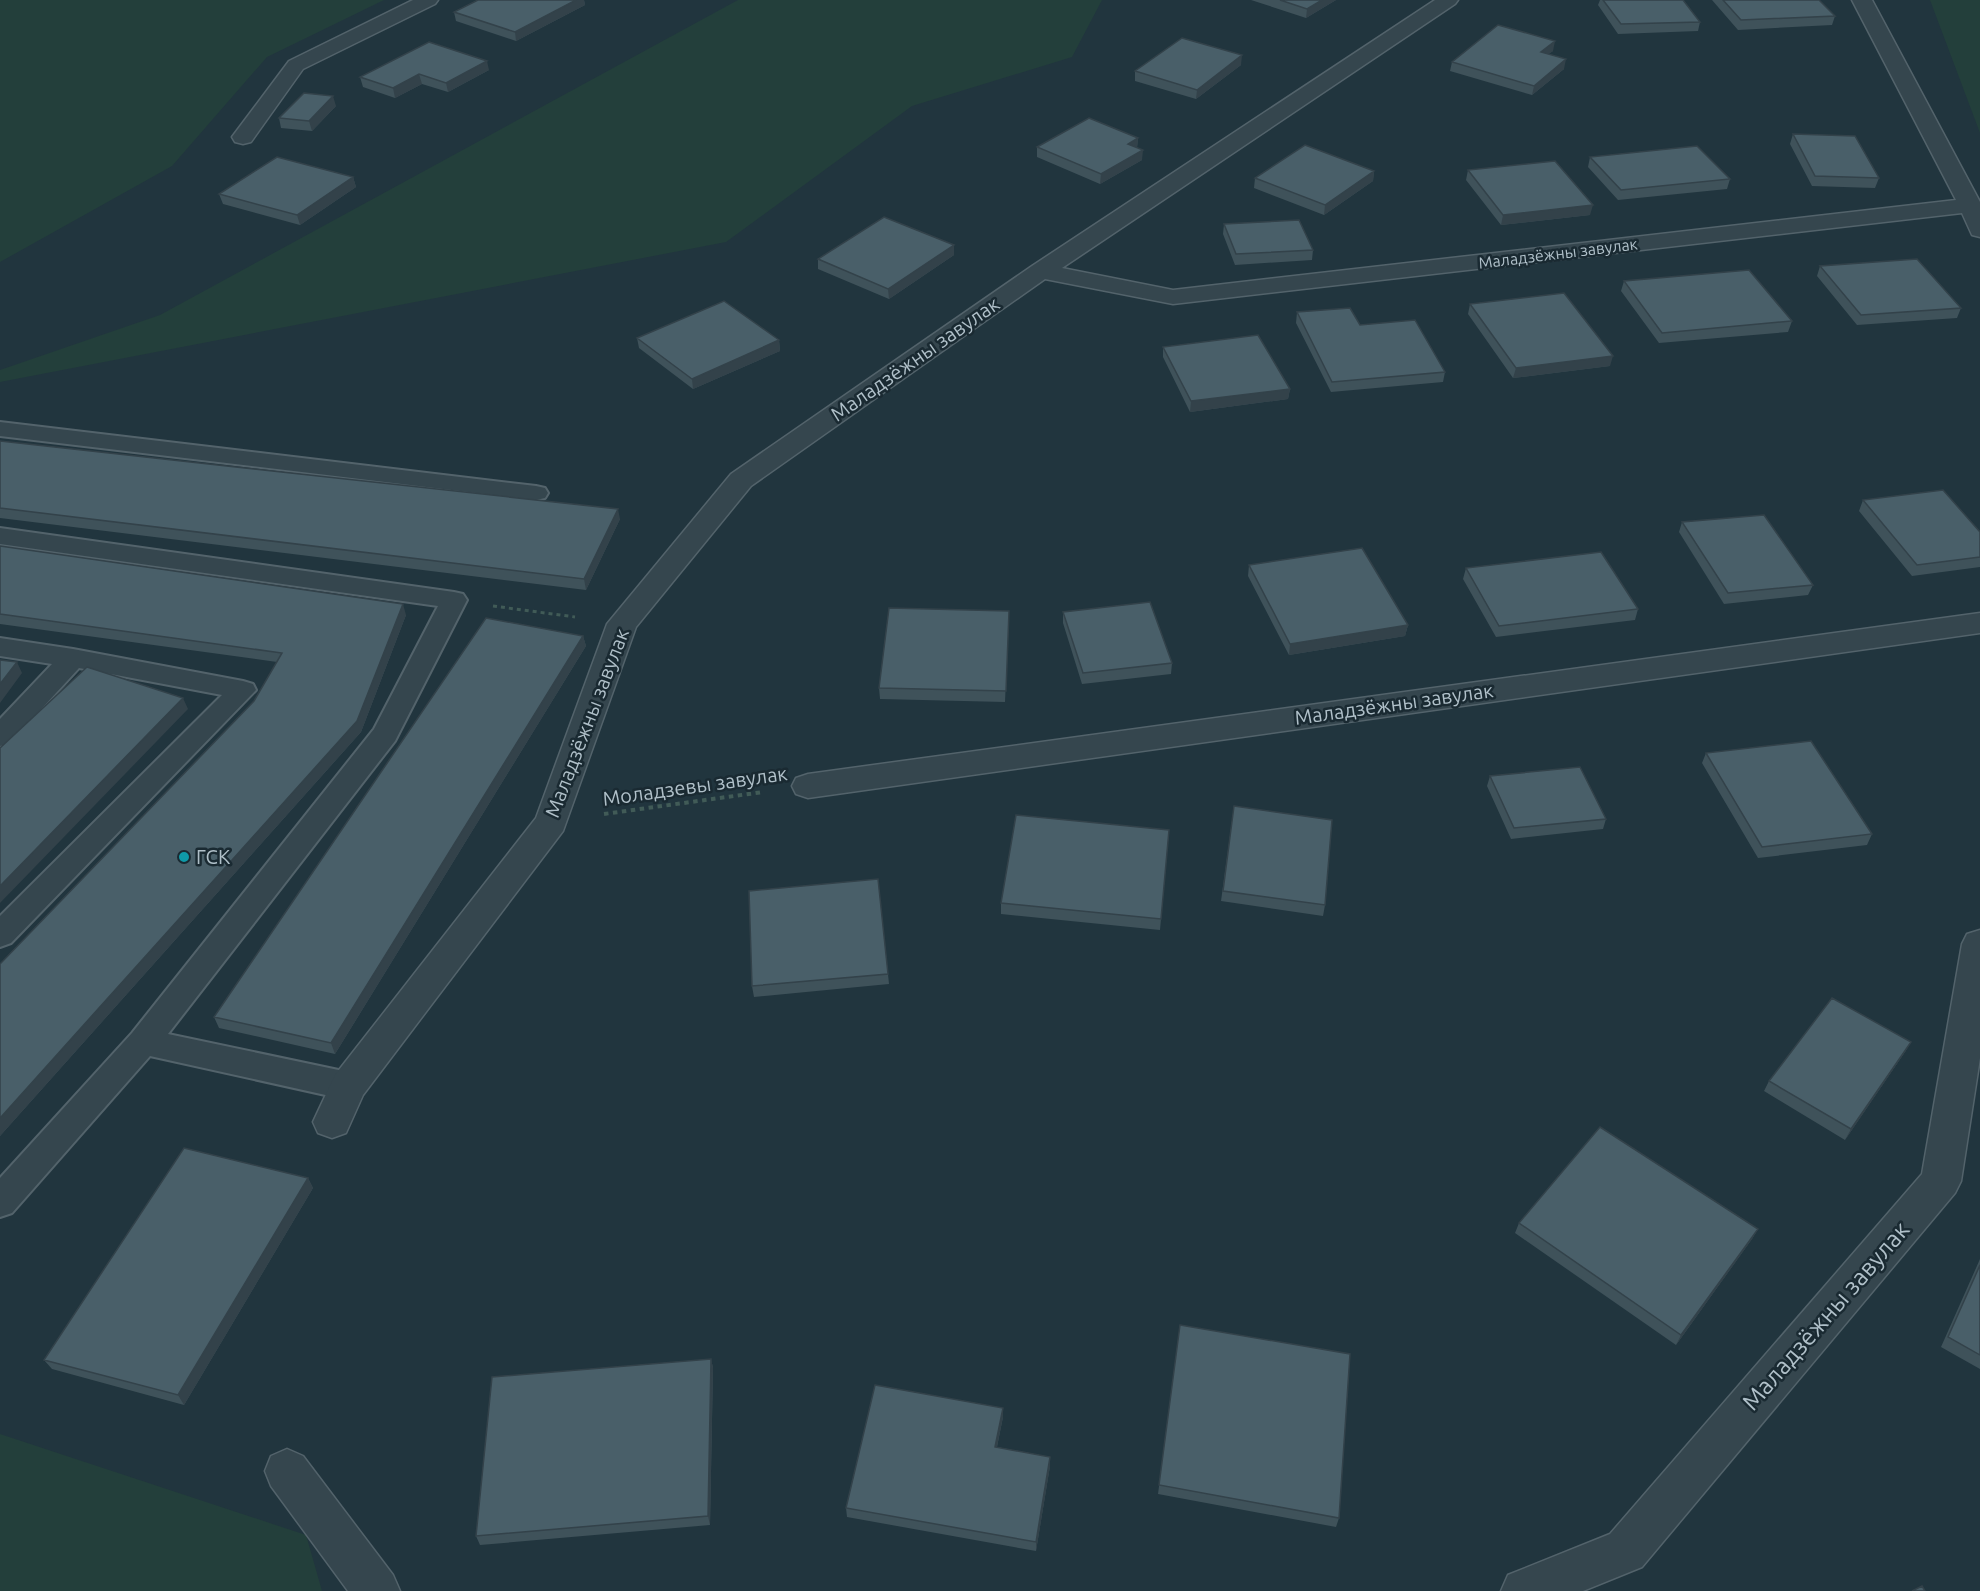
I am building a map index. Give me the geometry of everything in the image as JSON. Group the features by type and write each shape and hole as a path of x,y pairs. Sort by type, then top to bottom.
{"street":[{"path":"243,137 296,65 428,0"},
{"name":"Маладзёжны завулак","path":"332,1122 348,1086 551,822 622,624 741,480 1041,271 1448,0"},
{"path":"1862,0 1970,205 1980,230"},
{"name":"Маладзёжны завулак","path":"1041,271 1173,297 1970,205"},
{"name":"Маладзёжны завулак","path":"808,786 1980,622"},
{"name":"Маладзёжны завулак","path":"1524,1591 1626,1551 1941,1181 1980,944"},
{"path":"287,1471 376,1591"}],"lane":[{"path":"0,429 536,493"},
{"path":"0,536 454,600 385,734 142,1042 0,1202"},
{"path":"0,647 73,658 243,690 0,935"},
{"path":"0,736 73,658"},
{"path":"142,1042 348,1086"}],"path":[{"path":"454,600 622,624"},
{"name":"Моладзевы завулак","path":"551,822 808,786"}],"green space":[{"path":"0,0 384,0 267,57 172,166 0,262"},
{"path":"738,0 1102,0 1072,57 912,106 726,242 0,382 0,370 160,315"},
{"path":"1930,0 1980,0 1980,133"},
{"path":"0,1434 306,1535 322,1591 0,1591"}],"building":[{"path":"478,0 576,0 515,32 454,12"},
{"path":"1280,0 1322,0 1307,9"},
{"path":"1603,0 1683,0 1700,22 1621,24"},
{"path":"1723,0 1819,0 1835,16 1741,20"},
{"path":"1498,25 1555,41 1541,52 1566,59 1534,86 1452,62"},
{"path":"1182,38 1242,55 1197,90 1135,71"},
{"path":"429,42 487,61 446,83 419,74 393,88 360,77"},
{"path":"304,93 333,96 309,121 279,118"},
{"path":"1089,118 1138,138 1128,144 1143,150 1101,174 1037,147"},
{"path":"1793,134 1855,136 1879,178 1815,176"},
{"path":"1305,145 1374,171 1325,205 1255,178"},
{"path":"1697,146 1730,179 1621,190 1590,157"},
{"path":"277,157 353,177 297,215 219,194"},
{"path":"1555,161 1593,205 1503,215 1468,170"},
{"path":"884,217 954,245 888,289 818,259"},
{"path":"1299,220 1313,250 1236,254 1224,224"},
{"path":"1917,259 1961,308 1861,315 1820,266"},
{"path":"1749,270 1792,321 1662,333 1624,281"},
{"path":"1564,293 1613,356 1516,368 1470,304"},
{"path":"724,301 779,340 692,379 637,338"},
{"path":"1350,308 1360,325 1415,320 1445,372 1332,382 1297,312"},
{"path":"1258,335 1290,389 1191,401 1163,347"},
{"path":"0,441 618,509 584,579 0,508"},
{"path":"1943,490 1980,532 1980,557 1917,565 1863,500"},
{"path":"1764,515 1813,585 1728,593 1682,522"},
{"name":"ГСК","path":"0,546 403,604 357,721 0,1118 0,964 254,701 282,653 0,614"},
{"path":"1362,548 1408,625 1290,644 1249,565"},
{"path":"1601,552 1638,609 1499,626 1466,568"},
{"path":"1150,602 1172,663 1083,673 1063,612"},
{"path":"889,608 1009,611 1006,691 879,688"},
{"path":"486,618 583,636 331,1043 214,1017"},
{"path":"0,660 17,662 0,684"},
{"path":"87,667 183,698 0,886 0,748"},
{"path":"1811,741 1872,834 1762,847 1706,753"},
{"path":"1580,767 1606,819 1514,828 1490,776"},
{"path":"1234,806 1332,820 1325,905 1223,891"},
{"path":"1016,815 1169,830 1161,919 1001,903"},
{"path":"878,879 888,974 752,986 749,891"},
{"path":"1832,998 1911,1042 1851,1129 1769,1081"},
{"path":"1600,1127 1758,1229 1681,1335 1519,1223"},
{"path":"184,1148 308,1178 178,1395 44,1360"},
{"path":"1980,1265 1980,1355 1948,1337"},
{"path":"1180,1325 1350,1354 1339,1518 1159,1485"},
{"path":"711,1359 708,1516 476,1536 492,1377"},
{"path":"875,1385 1003,1408 995,1447 1050,1457 1036,1542 846,1508"},
{"path":"1922,1586 1925,1591 1912,1591"}],"place":[{"name":"ГСК","path":"184,857"}]}
